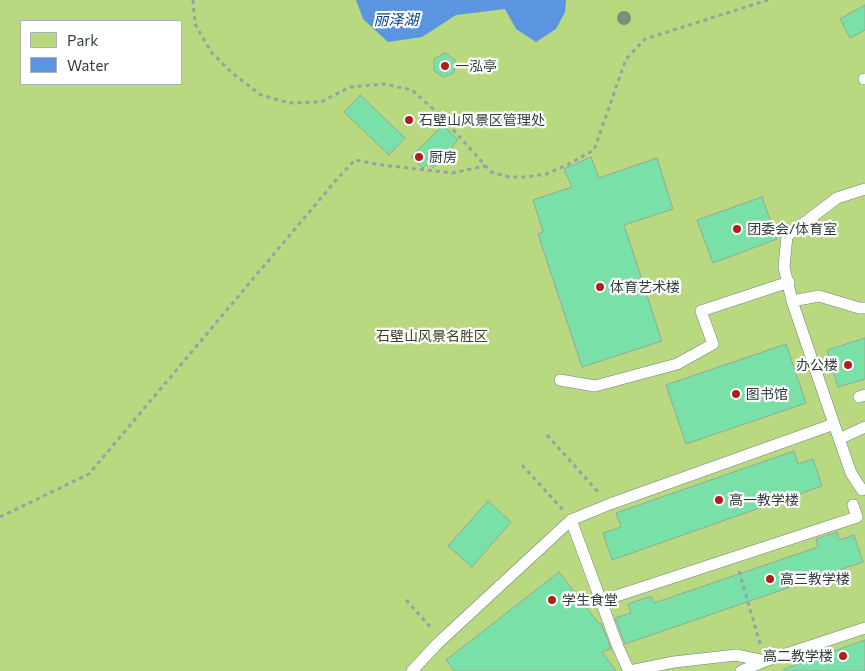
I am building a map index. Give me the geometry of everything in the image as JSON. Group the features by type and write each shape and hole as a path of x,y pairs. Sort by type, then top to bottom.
{"lane":[{"path":"862,490 849,477 839,439 792,301 784,267 787,236 837,198 865,189"},
{"path":"560,380 595,386 677,364 713,344 701,311 789,282"},
{"path":"792,301 820,296 859,308 865,308"},
{"path":"412,671 442,639 571,520 610,504 834,424"},
{"path":"839,439 865,427"},
{"path":"601,601 857,517 854,505"},
{"path":"571,520 601,601 630,671 674,662 736,656 765,661"},
{"path":"741,671 765,661 865,628"}],"path":[{"path":"194,0 195,24 211,52 232,73 261,95 289,103 321,102 350,87 384,84 412,90 440,115 491,172 509,177 546,174 594,150 626,59 644,39 768,0"},
{"path":"0,517 90,474 336,179 355,160 452,173 486,166"},
{"path":"547,435 610,504"},
{"path":"522,465 571,520"},
{"path":"735,556 765,661"},
{"path":"406,600 442,639"}],"green space":[{"name":"石壁山风景名胜区","path":"0,0 865,0 865,671 0,671"}],"water":[{"name":"丽泽湖","path":"356,0 566,0 565,12 556,29 536,42 516,29 505,9 456,15 422,37 388,42 363,19"}],"building":[{"path":"865,5 865,30 850,38 840,19"},
{"name":"一泓亭","path":"445,53 455,60 454,73 444,77 434,71 434,59"},
{"path":"360,95 405,138 389,155 344,112"},
{"path":"443,125 458,140 433,168 428,163 423,168 411,157"},
{"name":"体育艺术楼","path":"591,157 599,178 657,158 673,209 624,225 662,341 582,367 538,234 543,232 533,200 572,187 564,169"},
{"name":"团委会/体育室","path":"762,197 777,239 713,263 697,220"},
{"name":"办公楼","path":"865,338 865,379 838,387 827,350"},
{"name":"图书馆","path":"786,344 806,403 686,444 666,385"},
{"name":"高一教学楼","path":"794,451 798,464 813,459 822,486 612,560 603,533 621,527 616,513"},
{"path":"488,501 511,522 472,567 448,546"},
{"name":"高三教学楼","path":"837,532 839,540 854,535 863,562 625,644 615,618 631,613 628,604 651,596 654,603 818,547 816,539"},
{"name":"学生食堂","path":"559,572 599,624 601,623 611,649 602,652 616,671 454,671 446,660"},
{"name":"高二教学楼","path":"865,640 865,671 784,671 784,669"}],"place":[{"name":"一泓亭","path":"445,66"},
{"name":"石壁山风景区管理处","path":"409,120"},
{"name":"厨房","path":"419,157"},
{"name":"团委会/体育室","path":"737,229"},
{"name":"体育艺术楼","path":"600,287"},
{"name":"办公楼","path":"848,365"},
{"name":"图书馆","path":"736,394"},
{"name":"高一教学楼","path":"719,500"},
{"name":"高三教学楼","path":"770,579"},
{"name":"学生食堂","path":"552,600"},
{"name":"高二教学楼","path":"843,656"}]}
